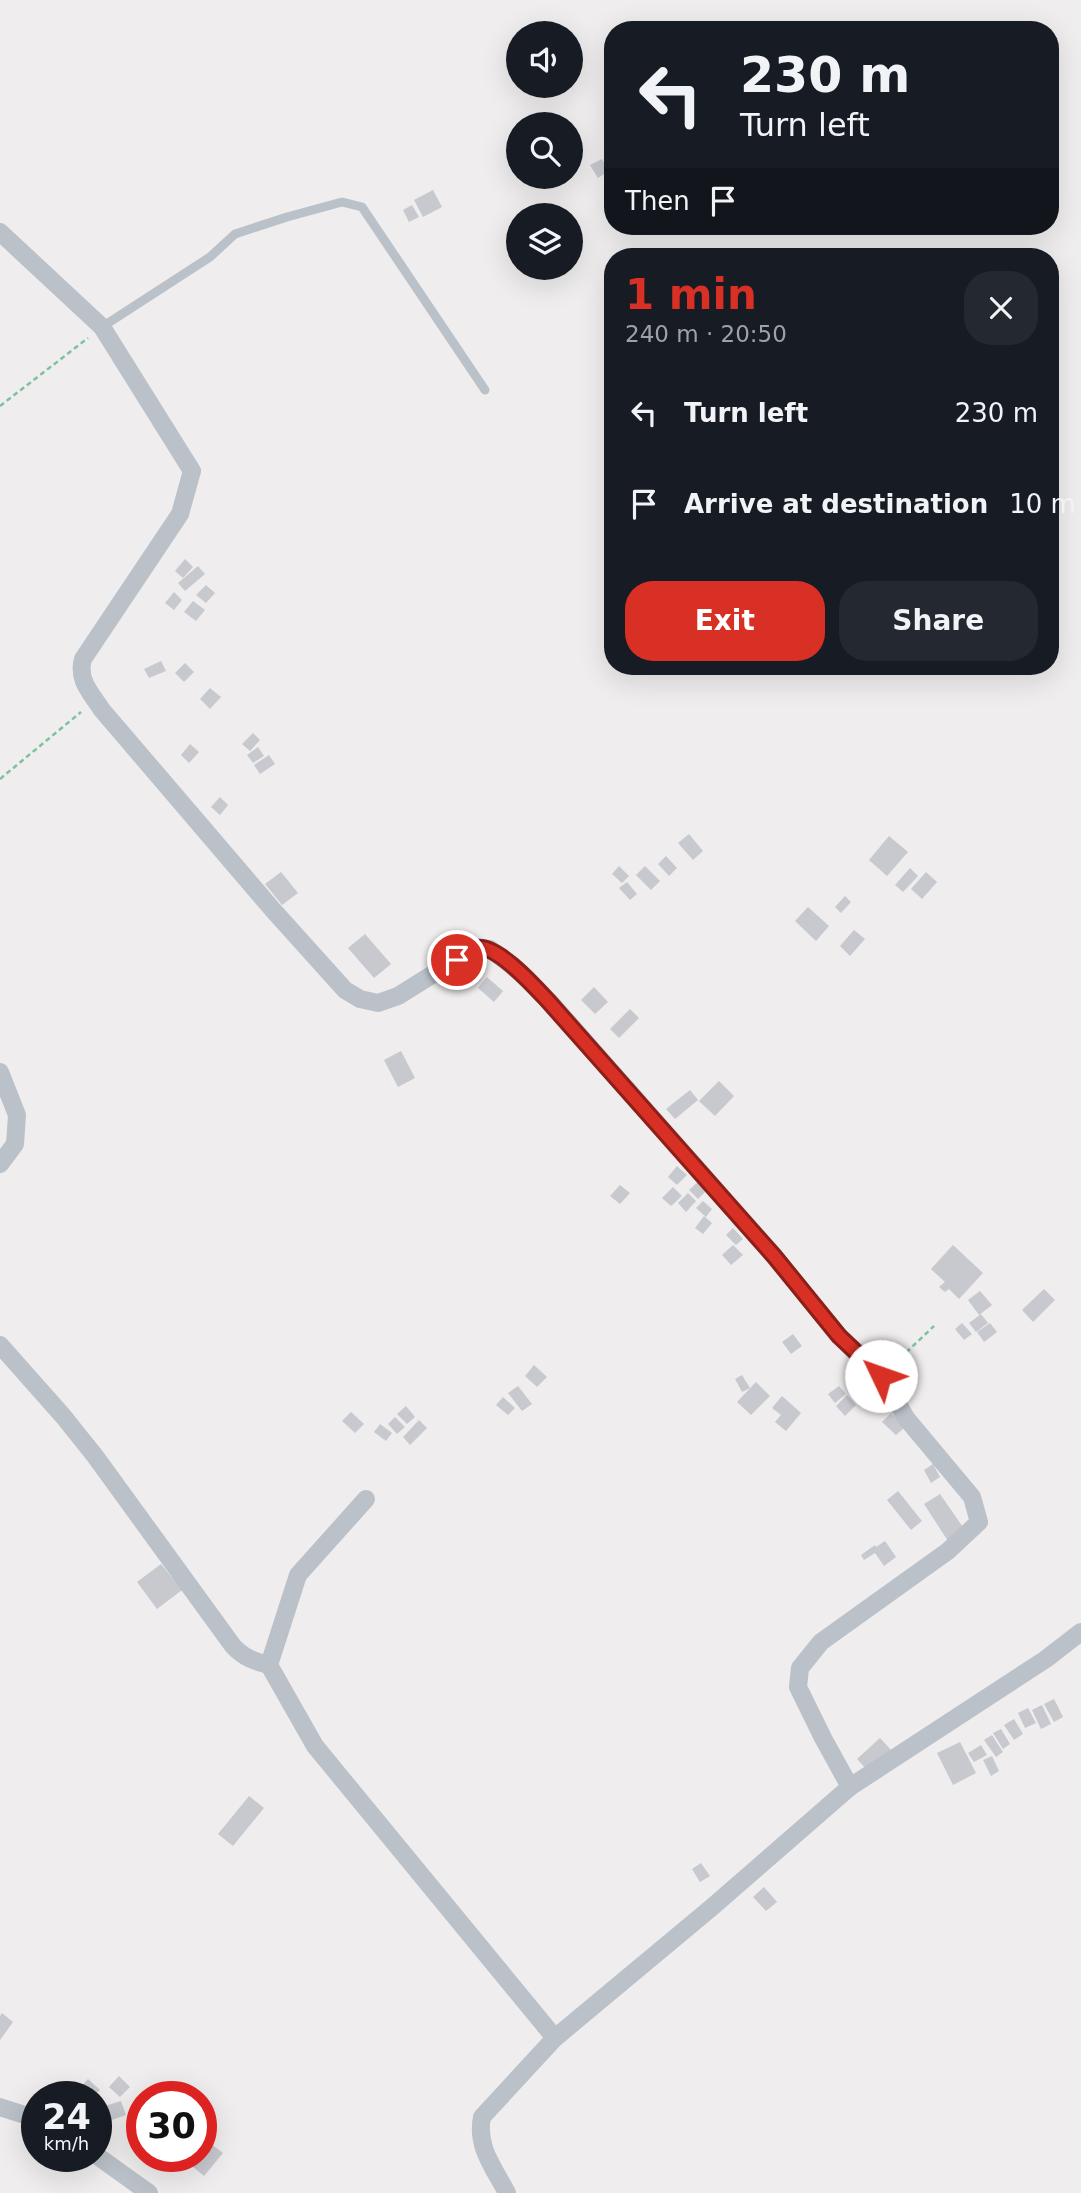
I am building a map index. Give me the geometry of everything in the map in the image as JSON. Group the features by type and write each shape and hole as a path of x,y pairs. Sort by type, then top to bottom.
{"street":[{"path":"0,232 102,327 192,471 180,514 83,659 80,670 83,682 96,700 273,910 345,990 360,999 378,1003 398,996 475,948 490,949 520,973 716,1189 839,1336 881,1376 906,1418 972,1497 979,1522 948,1551 821,1642 800,1668 798,1687 850,1787"},
{"path":"0,1072 17,1115 15,1144 0,1164"},
{"path":"0,1345 64,1416 95,1456 233,1646 251,1660 269,1665 315,1746 555,2038"},
{"path":"269,1665 298,1575 366,1499"},
{"path":"507,2193 486,2156 480,2127 482,2117 555,2038 850,1787 1046,1659 1081,1632"},
{"path":"0,2107 21,2114"},
{"path":"112,2166 149,2193"}],"lane":[{"path":"102,327 210,257 235,234 342,202 362,207 485,390"}],"path":[{"path":"0,406 102,327"},
{"path":"0,779 96,700"},
{"path":"881,1376 934,1326"}],"building":[{"path":"602,159 604,174 598,178 590,165"},
{"path":"433,190 442,207 423,217 414,200"},
{"path":"412,205 419,217 409,222 403,210"},
{"path":"185,559 193,567 183,578 175,571"},
{"path":"198,566 205,574 185,591 178,583"},
{"path":"206,585 215,593 206,603 196,595"},
{"path":"174,592 182,600 174,610 165,603"},
{"path":"193,601 205,610 196,621 184,612"},
{"path":"161,661 166,671 149,678 144,669"},
{"path":"185,663 194,672 184,682 175,673"},
{"path":"210,688 221,697 210,709 200,699"},
{"path":"253,733 260,740 250,751 242,744"},
{"path":"190,744 199,752 189,763 181,755"},
{"path":"258,747 264,756 253,763 247,755"},
{"path":"269,755 275,764 260,774 254,765"},
{"path":"220,797 228,805 220,815 211,807"},
{"path":"689,834 703,851 693,860 678,843"},
{"path":"889,836 908,852 887,876 869,860"},
{"path":"666,856 677,868 669,876 658,864"},
{"path":"619,866 629,876 622,883 612,874"},
{"path":"645,866 660,881 651,890 636,875"},
{"path":"910,868 918,876 903,892 895,885"},
{"path":"281,872 298,893 282,905 265,884"},
{"path":"926,872 937,882 922,899 911,889"},
{"path":"627,882 637,894 630,900 619,888"},
{"path":"845,896 851,902 841,913 835,907"},
{"path":"808,907 829,926 816,941 795,921"},
{"path":"854,930 865,939 850,956 840,946"},
{"path":"365,934 391,964 374,978 348,948"},
{"path":"487,977 503,991 494,1002 478,988"},
{"path":"594,987 608,1002 595,1014 581,1000"},
{"path":"630,1009 639,1018 619,1038 610,1029"},
{"path":"401,1051 415,1078 398,1087 384,1060"},
{"path":"719,1081 734,1096 715,1116 699,1101"},
{"path":"690,1090 698,1100 675,1119 666,1109"},
{"path":"677,1166 687,1175 677,1185 668,1177"},
{"path":"699,1181 707,1190 698,1199 689,1190"},
{"path":"620,1185 630,1193 620,1204 610,1196"},
{"path":"673,1187 682,1196 671,1206 662,1198"},
{"path":"688,1193 696,1201 686,1212 678,1203"},
{"path":"703,1201 712,1209 706,1217 696,1208"},
{"path":"704,1216 712,1223 703,1234 695,1228"},
{"path":"733,1228 743,1239 736,1245 726,1235"},
{"path":"733,1245 743,1255 731,1265 722,1255"},
{"path":"953,1245 983,1273 959,1299 949,1289 945,1292 939,1287 945,1282 931,1269"},
{"path":"1044,1289 1055,1300 1033,1322 1022,1310"},
{"path":"980,1291 992,1305 979,1315 968,1300"},
{"path":"981,1314 988,1323 976,1332 969,1323"},
{"path":"962,1323 972,1334 964,1340 955,1329"},
{"path":"990,1323 997,1332 984,1342 977,1332"},
{"path":"793,1334 802,1346 791,1354 782,1342"},
{"path":"534,1365 547,1377 537,1387 525,1376"},
{"path":"742,1375 750,1388 742,1392 735,1379"},
{"path":"756,1382 770,1396 751,1415 737,1402"},
{"path":"518,1386 532,1404 522,1411 508,1393"},
{"path":"839,1386 846,1394 835,1403 828,1394"},
{"path":"847,1395 856,1405 845,1416 836,1406"},
{"path":"782,1396 801,1413 786,1431 775,1422 781,1415 772,1408"},
{"path":"503,1397 515,1408 508,1415 496,1405"},
{"path":"406,1406 415,1417 407,1424 397,1414"},
{"path":"351,1412 364,1424 355,1433 342,1421"},
{"path":"891,1413 905,1427 896,1435 882,1422"},
{"path":"395,1417 405,1427 397,1434 388,1424"},
{"path":"419,1420 427,1428 410,1445 403,1437"},
{"path":"380,1424 392,1433 386,1441 374,1432"},
{"path":"933,1464 940,1477 931,1483 924,1470"},
{"path":"898,1491 922,1521 911,1530 887,1500"},
{"path":"940,1494 965,1530 948,1541 924,1504"},
{"path":"885,1541 896,1557 884,1566 875,1553 864,1560 861,1555"},
{"path":"161,1564 182,1590 157,1609 137,1582"},
{"path":"1054,1699 1063,1717 1054,1722 1044,1704"},
{"path":"1042,1705 1051,1724 1041,1729 1032,1710"},
{"path":"1028,1708 1036,1723 1025,1728 1018,1713"},
{"path":"1014,1719 1023,1734 1014,1740 1004,1725"},
{"path":"1001,1729 1010,1744 1003,1749 993,1733"},
{"path":"992,1735 1003,1752 996,1757 984,1740"},
{"path":"880,1738 891,1750 868,1771 857,1759"},
{"path":"960,1742 976,1773 953,1785 937,1753"},
{"path":"981,1745 987,1755 974,1762 968,1753"},
{"path":"992,1756 999,1771 991,1776 983,1760"},
{"path":"249,1796 264,1808 233,1846 218,1834"},
{"path":"701,1863 710,1876 700,1882 692,1869"},
{"path":"764,1887 777,1902 766,1911 753,1897"},
{"path":"2,2013 13,2022 0,2040 0,2016"},
{"path":"119,2076 126,2083 126,2091 120,2097 112,2090 112,2084"},
{"path":"121,2101 126,2115 112,2120 112,2104"},
{"path":"217,2148 223,2153 217,2160"}],"route":[{"path":"457,960 475,948 490,949 520,973 724,1199 839,1336 881,1376"}]}
